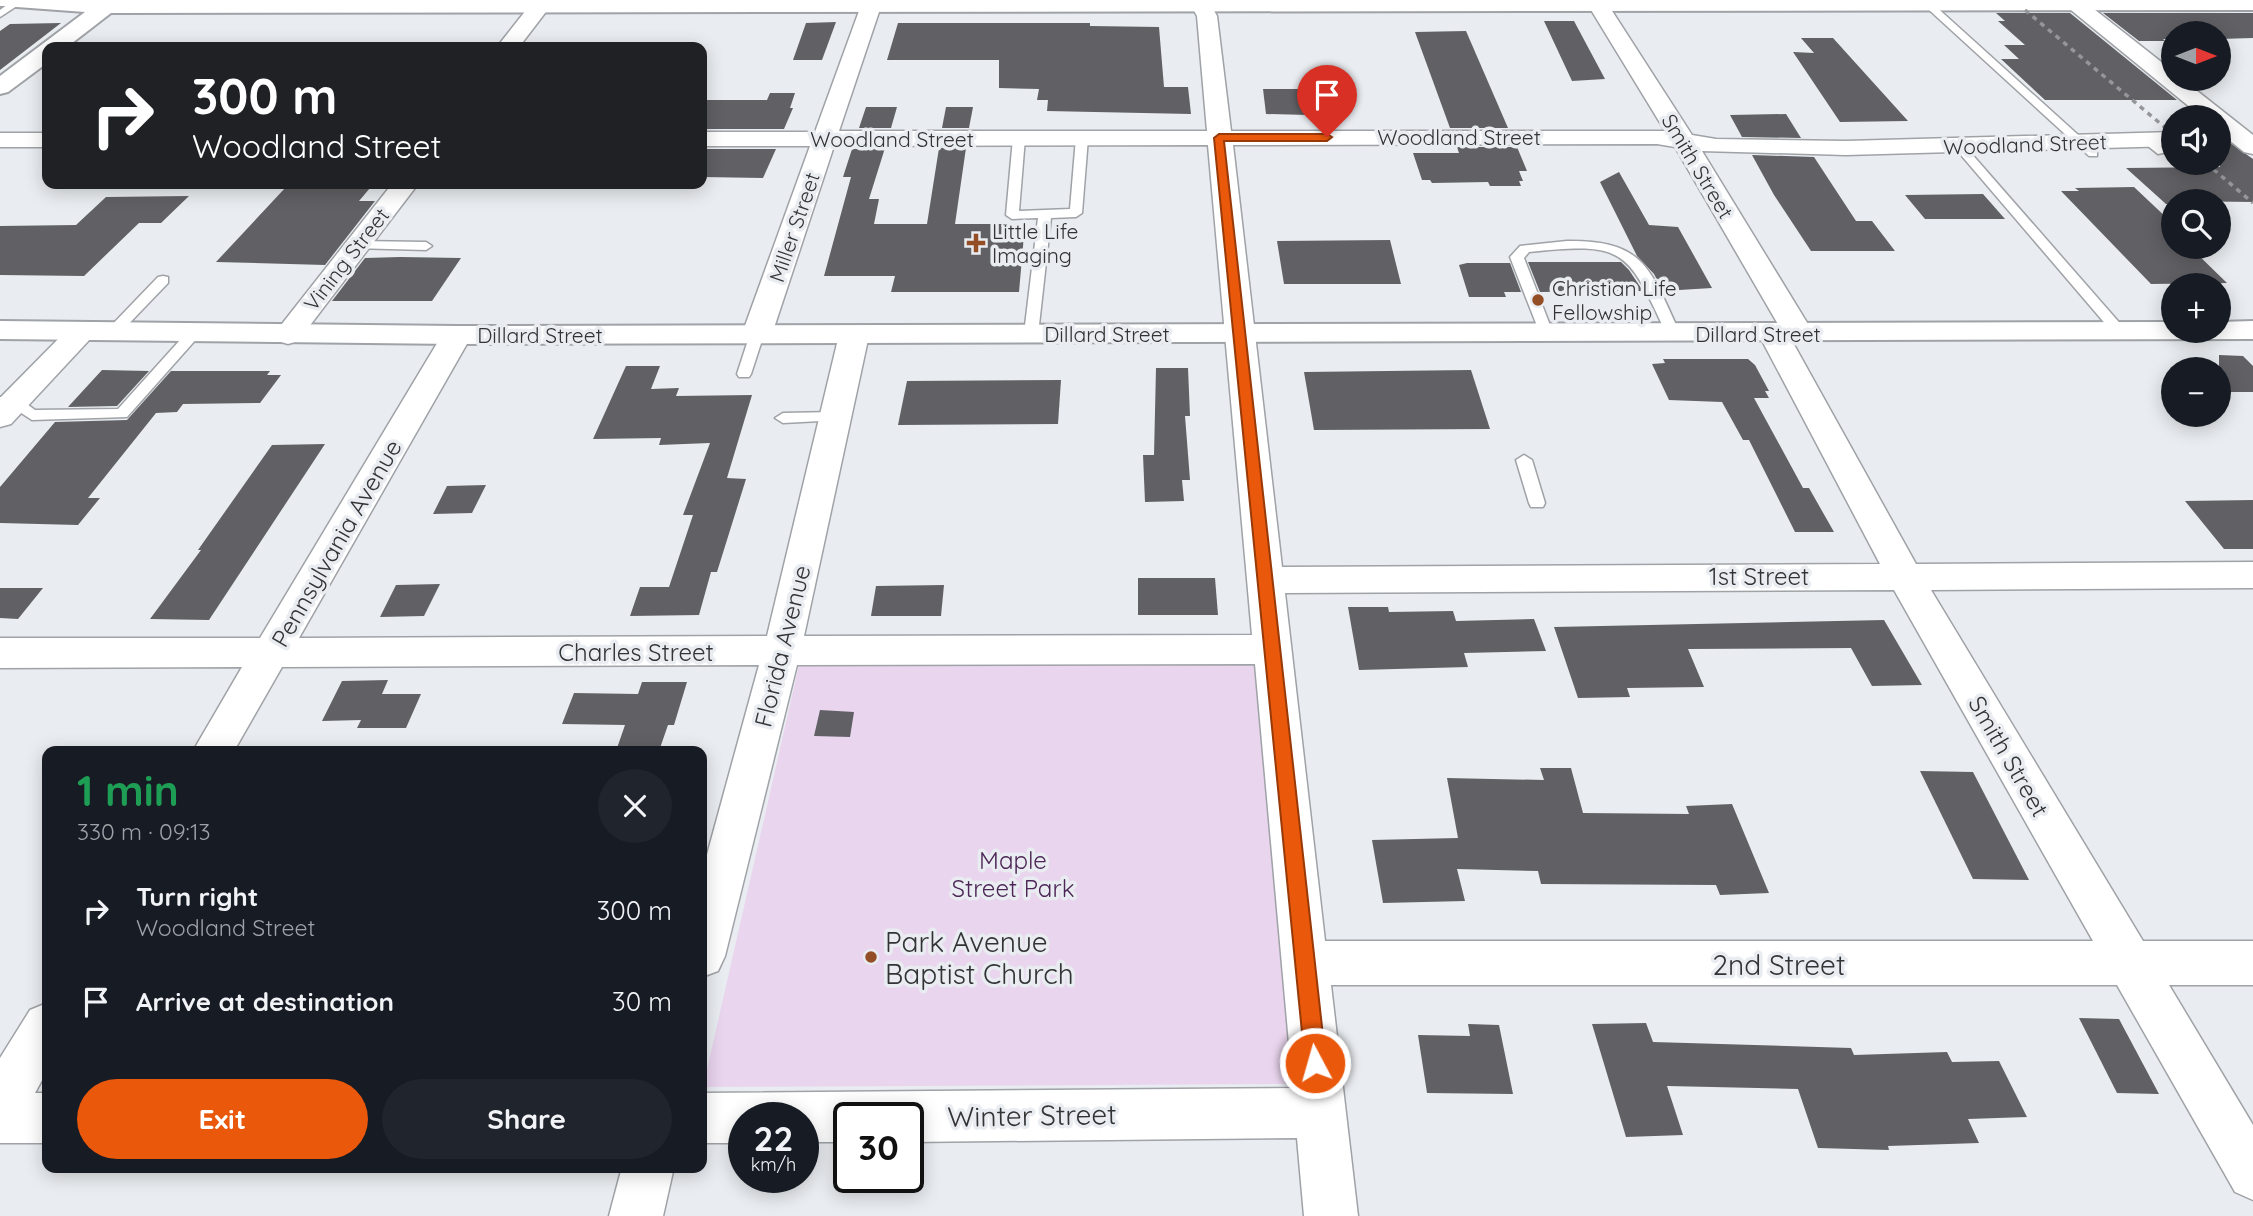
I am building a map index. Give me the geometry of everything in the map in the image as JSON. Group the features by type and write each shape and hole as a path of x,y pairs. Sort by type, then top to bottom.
{"main road":[{"path":"10,1 112,4 2253,4"},
{"path":"60,42 112,4"},
{"path":"2,84 42,56"},
{"name":"Dillard Street","path":"0,330 288,335 1786,334 2161,331"},
{"path":"2231,331 2253,330"}],"street":[{"name":"Smith Street","path":"1596,2 1684,142 1786,334 1904,575 2253,1174"},
{"name":"Miller Street","path":"757,334 872,3"},
{"path":"1200,3 1207,16 1331,1216"},
{"path":"512,42 541,4"},
{"path":"2064,4 2200,105"},
{"name":"Woodland Street","path":"707,139 1657,137 1716,146 2085,148 2161,143"},
{"path":"0,140 42,140"},
{"name":"Vining Street","path":"288,335 401,189"},
{"path":"5,407 82,331"},
{"name":"Pennsylvania Avenue","path":"216,746 457,335"},
{"name":"Florida Avenue","path":"707,937 782,651 854,335"},
{"name":"1st Street","path":"1265,580 2253,575"},
{"name":"Charles Street","path":"0,653 1273,649"},
{"name":"2nd Street","path":"1306,963 2253,963"},
{"path":"0,1104 42,1034"},
{"name":"Winter Street","path":"707,1118 1320,1113"},
{"path":"0,1118 42,1118"},
{"path":"636,1216 647,1173"}],"lane":[{"path":"0,14 10,1"},
{"path":"1930,6 2085,148"},
{"path":"1019,138 1012,215 1076,212 1082,138"},
{"path":"1959,146 2119,331"},
{"path":"1031,334 1045,214"},
{"path":"357,245 426,246"},
{"path":"1546,333 1517,257 1525,249 1560,245 1605,247 1621,252 1635,262 1673,333"},
{"path":"113,332 163,280"},
{"path":"5,407 32,415 122,414 194,333"},
{"path":"744,374 757,334"},
{"path":"783,418 835,417"},
{"path":"1524,460 1537,503"}],"green space":[{"name":"Maple Street Park","path":"1255,660 1294,1084 707,1087 707,1069 800,661"}],"building":[{"path":"1996,13 2070,13 2161,87 2161,91 2166,91 2177,100 2045,100 2001,59 2019,59 2004,45 2025,45 1998,21 2005,21"},
{"path":"2103,13 2253,13 2253,38 2231,39 2231,21 2161,21 2161,41 2139,41"},
{"path":"1544,21 1574,21 1605,79 1572,81"},
{"path":"836,22 822,60 793,60 806,23"},
{"path":"61,23 0,70 0,31 10,24"},
{"path":"898,23 1090,23 1090,26 1159,27 1164,87 1188,87 1191,114 1047,111 1048,100 1037,100 1039,89 999,88 999,60 887,60"},
{"path":"1466,31 1508,128 1450,128 1415,32"},
{"path":"1801,38 1833,38 1908,121 1840,122 1793,52 1814,53"},
{"path":"1263,89 1304,89 1308,115 1266,114"},
{"path":"770,93 795,93 790,108 793,108 784,129 707,129 707,100 767,100"},
{"path":"866,107 897,107 891,128 859,128"},
{"path":"946,107 973,107 969,128 942,128"},
{"path":"1786,114 1801,138 1742,137 1730,115"},
{"path":"2231,143 2253,159 2253,202 2231,202 2231,189 2161,189 2161,200 2126,168 2161,168 2161,175 2231,175"},
{"path":"1457,147 1517,147 1527,171 1519,171 1523,181 1519,181 1521,186 1490,186 1488,182 1432,183 1430,180 1422,180 1413,153 1459,153"},
{"path":"885,148 869,199 879,199 874,224 927,224 939,148 966,148 955,224 1025,224 1019,292 891,292 895,276 824,276 851,177 843,177 852,149"},
{"path":"707,149 776,149 763,178 707,177"},
{"path":"1752,155 1814,157 1856,221 1872,221 1895,251 1811,251 1774,195"},
{"path":"1619,172 1649,225 1678,227 1712,288 1663,291 1654,274 1637,256 1600,182"},
{"path":"2134,187 2161,212 2161,259 2202,259 2217,273 2161,273 2161,284 2151,284 2061,191 2079,191 2075,188"},
{"path":"284,189 369,189 359,201 375,201 325,265 216,262"},
{"path":"1983,194 2005,219 1925,219 1905,195"},
{"path":"189,196 161,223 139,223 84,276 0,275 0,226 76,225 106,197"},
{"path":"1390,240 1401,284 1284,284 1277,241"},
{"path":"365,258 461,258 432,301 332,301"},
{"path":"1528,262 1621,262 1643,291 1540,292"},
{"path":"1510,263 1521,292 1504,292 1506,297 1469,297 1459,265"},
{"path":"2243,356 2253,366 2253,392 2231,392 2231,357 2219,357"},
{"path":"1663,359 1748,359 1755,365 1769,391 1765,391 1769,398 1754,398 1803,488 1809,488 1834,532 1795,532 1749,440 1743,440 1722,402 1669,400 1652,364 1665,363"},
{"path":"626,366 660,366 651,389 679,388 676,396 752,395 727,478 746,479 717,572 711,572 699,615 630,616 640,587 669,587 693,515 683,515 710,443 659,445 661,438 593,439"},
{"path":"1156,368 1188,368 1190,416 1185,416 1190,480 1182,480 1184,501 1145,502 1143,455 1154,455"},
{"path":"102,370 149,371 117,406 68,407"},
{"path":"1471,370 1490,429 1314,430 1304,372"},
{"path":"171,371 270,371 267,375 281,375 260,403 183,404 177,412 156,413 88,498 100,498 78,525 0,523 0,487 55,422 127,420"},
{"path":"1061,380 1058,424 898,425 907,381"},
{"path":"325,444 209,620 150,619 201,550 198,550 272,445"},
{"path":"486,485 472,513 433,514 447,486"},
{"path":"2253,500 2253,549 2224,549 2185,501"},
{"path":"1138,578 1215,578 1218,615 1138,615"},
{"path":"440,584 424,616 380,617 396,585"},
{"path":"944,585 941,616 871,616 876,586"},
{"path":"0,588 43,588 18,619 0,618"},
{"path":"1348,607 1388,607 1389,612 1453,611 1456,621 1534,619 1546,651 1464,653 1468,667 1359,670"},
{"path":"1884,620 1922,685 1872,686 1851,648 1688,649 1704,687 1627,688 1630,697 1578,698 1554,627"},
{"path":"388,680 382,694 421,694 406,728 357,728 361,720 322,721 342,681"},
{"path":"642,682 687,682 674,725 668,725 661,746 618,746 625,725 562,724 574,693 638,694"},
{"path":"820,710 854,712 850,737 814,736"},
{"path":"1540,768 1571,768 1583,813 1689,814 1686,806 1732,804 1769,893 1720,895 1716,885 1541,884 1538,871 1457,869 1465,901 1383,903 1372,840 1458,838 1447,778 1544,780"},
{"path":"1920,771 1973,772 2029,880 1973,879"},
{"path":"2079,1018 2119,1019 2159,1094 2117,1093"},
{"path":"1646,1023 1653,1042 1851,1048 1854,1055 1947,1052 1952,1062 1999,1061 2027,1117 1968,1119 1979,1143 1888,1146 1889,1150 1818,1148 1798,1089 1667,1086 1683,1135 1626,1137 1592,1024"},
{"path":"1468,1024 1499,1025 1513,1094 1427,1093 1418,1035 1470,1036"}],"railway":[{"path":"2025,10 2161,124"},
{"path":"2220,175 2253,203"}],"place":[{"name":"Little Life Imaging","path":"976,243"},
{"name":"Christian Life Fellowship","path":"1538,300"},
{"name":"Park Avenue Baptist Church","path":"871,957"}],"route":[{"path":"1315,1063 1219,138 1327,137"}]}
